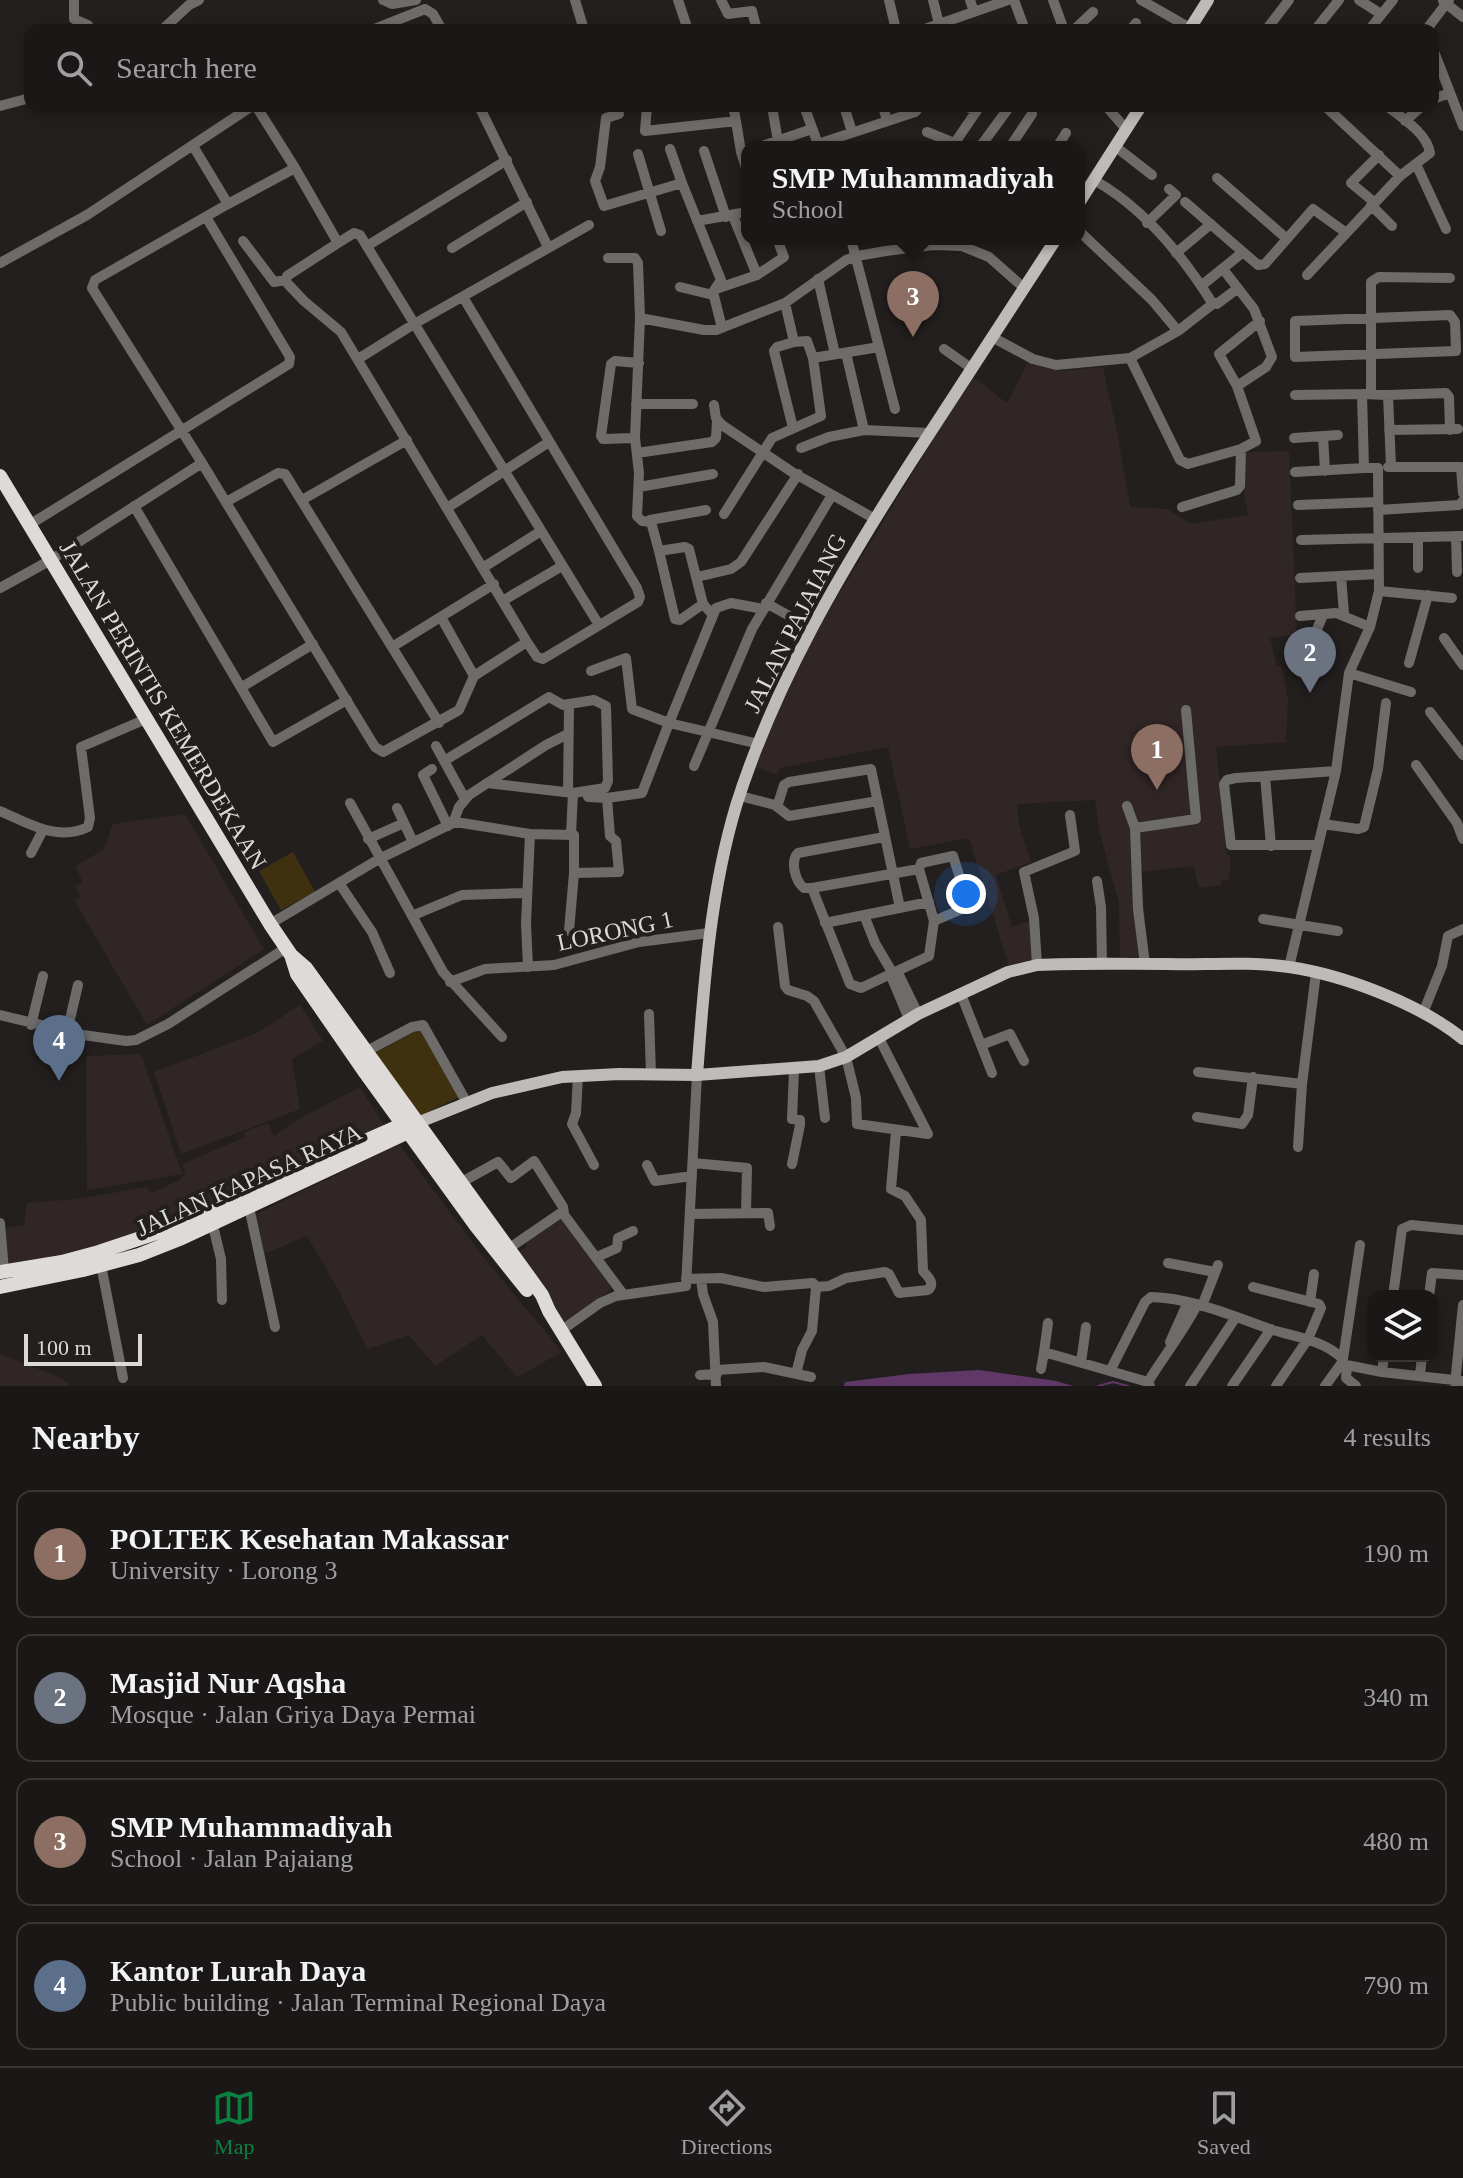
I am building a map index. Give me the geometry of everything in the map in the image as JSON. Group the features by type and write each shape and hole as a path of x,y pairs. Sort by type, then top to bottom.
{"highway":[{"name":"JALAN PERINTIS KEMERDEKAAN","path":"0,476 270,924 306,968 412,1125 460,1183 481,1222 508,1249 542,1295 595,1386"},
{"name":"JALAN PERINTIS KEMERDEKAAN","path":"289,951 297,974 412,1125 535,1300 549,1311"},
{"name":"JALAN KAPASA RAYA","path":"2,1272 25,1276 101,1265 412,1125"},
{"name":"JALAN KAPASA RAYA","path":"0,1287 62,1262 137,1248 213,1226 296,1178"}],"main road":[{"path":"1192,24 1208,0"},
{"path":"1085,192 1137,112"},
{"name":"JALAN PAJAIANG","path":"697,1075 709,933 721,869 740,796 759,744 831,589 1052,245"},
{"path":"412,1125 522,1084 578,1076 697,1075 819,1066 846,1057 914,1017 1008,972 1037,965 1220,963 1289,967 1370,991 1423,1013 1460,1033"}],"street":[{"path":"74,0 74,19 86,24"},
{"path":"168,24 199,0"},
{"path":"383,0 392,4 416,0"},
{"path":"575,0 582,24"},
{"path":"678,0 686,24"},
{"path":"721,0 728,14 752,11 755,24"},
{"path":"889,0 895,24"},
{"path":"933,0 939,24 1011,0 1022,24"},
{"path":"970,0 974,12"},
{"path":"1053,0 1062,24"},
{"path":"1141,0 1181,24"},
{"path":"1271,24 1289,0"},
{"path":"1320,24 1339,0"},
{"path":"1359,0 1381,14"},
{"path":"1374,24 1393,0"},
{"path":"1430,24 1446,1 1463,17"},
{"path":"387,24 425,9 433,14 439,24"},
{"path":"1080,24 1093,12"},
{"path":"1439,65 1463,127"},
{"path":"1439,97 1450,93"},
{"path":"0,106 24,100"},
{"path":"0,266 194,148 245,112"},
{"path":"258,112 295,168 338,243"},
{"path":"482,112 548,247"},
{"path":"618,112 606,118 595,181 604,206 682,183"},
{"path":"647,112 645,131 736,121"},
{"path":"734,112 741,141"},
{"path":"770,141 772,112"},
{"path":"806,112 816,141"},
{"path":"846,112 852,132"},
{"path":"885,112 887,121"},
{"path":"828,141 915,112"},
{"path":"954,141 972,112"},
{"path":"984,141 1006,112"},
{"path":"1111,112 1126,129"},
{"path":"1332,112 1400,176"},
{"path":"1307,275 1400,176 1430,153 1428,144 1394,112"},
{"path":"1405,121 1415,112"},
{"path":"1014,141 1032,114"},
{"path":"780,141 812,129"},
{"path":"927,132 944,141"},
{"path":"1061,141 1066,133"},
{"path":"1116,147 1152,175"},
{"path":"194,148 228,204"},
{"path":"670,149 721,280 714,292 722,328"},
{"path":"704,151 741,240"},
{"path":"638,154 661,231"},
{"path":"1379,155 1351,183 1392,226"},
{"path":"367,246 507,160"},
{"path":"1416,164 1446,229"},
{"path":"295,168 95,280 92,285 375,747 383,752 439,723 462,707 468,684 474,676 527,642"},
{"path":"1217,178 1286,238"},
{"path":"1094,180 1119,194 1176,253 1214,303"},
{"path":"1147,223 1176,195 1169,189"},
{"path":"452,248 527,202"},
{"path":"1185,202 1255,264 1261,265 1313,209 1345,232"},
{"path":"697,221 741,213"},
{"path":"29,525 287,367 290,361 206,217"},
{"path":"1176,253 1211,224"},
{"path":"358,359 589,225"},
{"path":"286,280 287,276 357,232 599,625"},
{"path":"1085,237 1152,300 1178,331"},
{"path":"243,241 274,282 286,280"},
{"path":"743,245 757,275"},
{"path":"680,287 714,292 757,275 784,257 779,245"},
{"path":"853,245 895,409"},
{"path":"640,318 704,330 722,328 785,303 857,256 933,245 962,246 989,257 1024,288"},
{"path":"1201,286 1243,252"},
{"path":"608,258 637,259 640,318 635,438 639,487 637,516 642,521 706,510"},
{"path":"1223,269 1260,321 1272,357 1266,367 1237,386"},
{"path":"1364,468 1370,285 1375,279 1450,278"},
{"path":"818,279 864,430"},
{"path":"286,280 304,301 338,327 527,642 541,659 638,602 640,593 463,297"},
{"path":"992,337 1033,359 1056,365 1130,358 1178,331 1238,288"},
{"path":"785,303 794,342"},
{"path":"1450,315 1455,322 1456,351 1369,355 1295,357 1295,321 1450,315"},
{"path":"1130,358 1182,463 1241,449 1256,441 1237,386 1219,354 1260,321"},
{"path":"724,514 777,434 818,419 822,414 813,358 807,341 777,347 774,351 793,428"},
{"path":"813,358 879,347"},
{"path":"944,349 971,368"},
{"path":"635,438 603,439 601,436 611,364 615,361 639,363"},
{"path":"1295,395 1446,393 1449,397 1454,429 1389,430"},
{"path":"1388,395 1391,466"},
{"path":"636,404 693,404"},
{"path":"637,453 712,442 716,438 717,421 714,405"},
{"path":"717,421 763,453 875,519"},
{"path":"801,448 829,437 864,430 930,433"},
{"path":"1294,438 1338,435"},
{"path":"1323,436 1325,471"},
{"path":"302,500 407,440"},
{"path":"447,508 549,442"},
{"path":"1182,507 1237,490 1241,449"},
{"path":"0,588 49,561 202,463"},
{"path":"1295,472 1391,466 1461,467 1463,493"},
{"path":"1289,967 1336,771 1349,673 1370,627 1379,591 1378,468"},
{"path":"226,502 280,472 285,474 439,723"},
{"path":"639,487 713,474"},
{"path":"697,577 731,569 741,562 798,474"},
{"path":"694,766 748,637 832,495"},
{"path":"1298,505 1459,505 1463,501"},
{"path":"134,506 273,742 347,700"},
{"path":"650,520 675,619 680,620 703,604"},
{"path":"484,567 541,531"},
{"path":"1301,540 1460,536 1457,572"},
{"path":"1418,537 1418,568"},
{"path":"659,551 687,547 691,552 703,604 712,614"},
{"path":"504,600 562,566"},
{"path":"1300,578 1378,574"},
{"path":"1341,576 1344,614"},
{"path":"392,647 494,584"},
{"path":"1379,591 1452,598"},
{"path":"1409,663 1428,595"},
{"path":"487,783 607,798 642,793 717,606 731,603 764,606 811,628"},
{"path":"1300,616 1344,614 1370,627"},
{"path":"1307,653 1323,615"},
{"path":"441,617 474,676"},
{"path":"1444,638 1463,665"},
{"path":"242,687 313,644"},
{"path":"591,671 626,658 632,709 669,723 759,744"},
{"path":"1349,673 1411,692"},
{"path":"444,761 549,697 559,704 569,705 594,700 606,706 608,714 607,786 571,794"},
{"path":"1323,824 1358,829 1364,827 1378,769 1386,703"},
{"path":"569,705 574,873 569,931"},
{"path":"1135,828 1196,819 1186,710"},
{"path":"1430,712 1463,755"},
{"path":"0,811 43,830 73,832 89,826 88,793 76,748 146,719"},
{"path":"451,824 465,799 546,745 568,734"},
{"path":"436,746 465,799"},
{"path":"1416,765 1457,823 1463,839"},
{"path":"777,807 784,785 789,782 868,768 872,772 900,908"},
{"path":"432,769 423,775 451,824"},
{"path":"1318,845 1235,846 1230,843 1225,781 1336,771"},
{"path":"1265,776 1271,846"},
{"path":"740,796 777,807 789,816 878,801"},
{"path":"574,873 619,872 616,841 610,834 607,798"},
{"path":"350,803 450,982 502,1037"},
{"path":"1127,806 1135,828 1138,909 1145,964"},
{"path":"397,808 413,842"},
{"path":"1037,965 1034,918 1024,872 1075,851 1070,815"},
{"path":"368,839 404,823"},
{"path":"270,924 379,859 451,824 470,823 530,834 573,836"},
{"path":"31,853 43,830"},
{"path":"528,967 530,834"},
{"path":"884,837 795,854 800,886 812,888 919,869"},
{"path":"812,888 841,966 855,987 861,988 928,959 934,921 919,869 921,863 954,857 969,903 967,909 934,921"},
{"path":"1097,881 1101,907 1102,964"},
{"path":"339,883 372,932 390,973"},
{"path":"414,915 462,895 527,893"},
{"path":"825,923 929,902"},
{"path":"864,915 914,1017"},
{"path":"1263,919 1338,931"},
{"path":"778,927 785,986 814,1001 846,1057 856,1098 857,1124 928,1135 879,1038"},
{"path":"1423,1013 1442,966 1448,936 1463,929"},
{"name":"LORONG 1","path":"450,982 485,969 554,965 639,942 709,933"},
{"path":"0,1015 31,1025 126,1041 148,1036 289,951"},
{"path":"1298,1147 1302,1084 1316,973"},
{"path":"31,1025 43,976"},
{"path":"67,1032 78,985"},
{"path":"961,994 992,1073"},
{"path":"649,1014 651,1074"},
{"path":"365,1052 412,1027 423,1025 467,1103"},
{"path":"981,1045 1010,1034 1024,1061"},
{"path":"819,1066 825,1118"},
{"path":"792,1164 800,1125 800,1120 792,1119 794,1070"},
{"path":"1198,1072 1302,1084"},
{"path":"562,1330 600,1303 623,1294 686,1286 697,1075"},
{"path":"578,1076 576,1113 572,1124 594,1165"},
{"path":"1197,1117 1242,1124 1248,1115 1253,1077"},
{"path":"686,1279 747,1281 760,1286 813,1283 816,1287 829,1286 846,1278 885,1272 899,1293 931,1288 929,1276 923,1271 921,1220 905,1196 891,1189 896,1131"},
{"path":"460,1183 498,1162 511,1178 534,1161 564,1213 623,1294"},
{"path":"693,1163 746,1167 746,1212"},
{"path":"647,1165 655,1181 692,1176"},
{"path":"249,1207 275,1327"},
{"path":"508,1249 557,1214 564,1213"},
{"path":"690,1214 769,1214 770,1226"},
{"path":"0,1223 2,1272"},
{"path":"1394,1290 1402,1229 1411,1225 1463,1230"},
{"path":"213,1226 221,1259 222,1300"},
{"path":"597,1257 617,1248 618,1238 633,1231"},
{"path":"1356,1386 1346,1378 1344,1363 1360,1245"},
{"path":"1044,1352 1149,1384 1168,1348 1172,1333 1196,1304 1216,1268 1168,1263"},
{"path":"101,1265 123,1378"},
{"path":"1310,1302 1314,1274"},
{"path":"1430,1290 1431,1274 1463,1275"},
{"path":"701,1279 703,1296 713,1322 716,1386"},
{"path":"796,1374 802,1350 812,1331 816,1287"},
{"path":"1253,1287 1319,1304 1321,1308 1308,1339 1276,1386"},
{"path":"1110,1371 1148,1298 1161,1297 1196,1304 1308,1339 1324,1346 1344,1363 1423,1379 1458,1382 1463,1305"},
{"path":"1190,1386 1236,1317"},
{"path":"1041,1369 1048,1323"},
{"path":"1081,1362 1086,1327"},
{"path":"1232,1386 1271,1329"},
{"path":"1382,1372 1383,1362"},
{"path":"1325,1386 1344,1363"},
{"path":"700,1375 764,1367 811,1377"}],"shaded area":[{"path":"1028,362 1059,371 1103,367 1130,507 1167,509 1191,524 1248,515 1244,493 1244,452 1289,451 1297,635 1270,638 1277,666 1282,667 1288,700 1286,742 1216,747 1227,855 1231,856 1229,881 1221,879 1221,885 1199,888 1193,866 1141,872 1148,959 1120,958 1119,903 1099,830 1095,800 1017,804 1019,825 1031,862 996,875 1012,927 1030,921 1034,959 1009,966 969,838 910,849 888,747 780,768 777,775 755,767 784,697 818,628 972,376 1007,403"},
{"path":"185,814 264,949 147,1025 74,900 80,897 75,886 83,882 75,866 103,850 113,824"},
{"path":"293,852 315,892 281,910 259,871"},
{"path":"300,1005 323,1041 292,1059 300,1109 181,1154 154,1072 259,1032"},
{"path":"423,1027 459,1097 420,1116 375,1053"},
{"path":"141,1054 182,1174 87,1190 86,1056"},
{"path":"360,1087 384,1125 221,1205 132,1237 5,1270 1,1229 24,1225 27,1203 77,1199 147,1187 151,1193 180,1180 185,1174 183,1164 245,1137 244,1132 268,1123 274,1136 304,1116"},
{"path":"399,1144 484,1258 562,1352 517,1377 482,1335 435,1366 409,1335 367,1349 337,1287 307,1236 264,1254 256,1214"},
{"path":"560,1209 615,1285 566,1326 513,1258 527,1246 523,1237"},
{"path":"0,1354 59,1377 71,1386 0,1386"},
{"path":"979,1370 1073,1386 844,1386 845,1382 909,1374"}],"waterway":[{"path":"1098,1386 1113,1382 1128,1386"}],"place":[{"name":"SMP Muhammadiyah","path":"913,337"},
{"name":"Masjid Nur Aqsha","path":"1310,693"},
{"name":"POLTEK Kesehatan Makassar","path":"1157,790"},
{"name":"Kantor Lurah Daya","path":"59,1081"}]}
